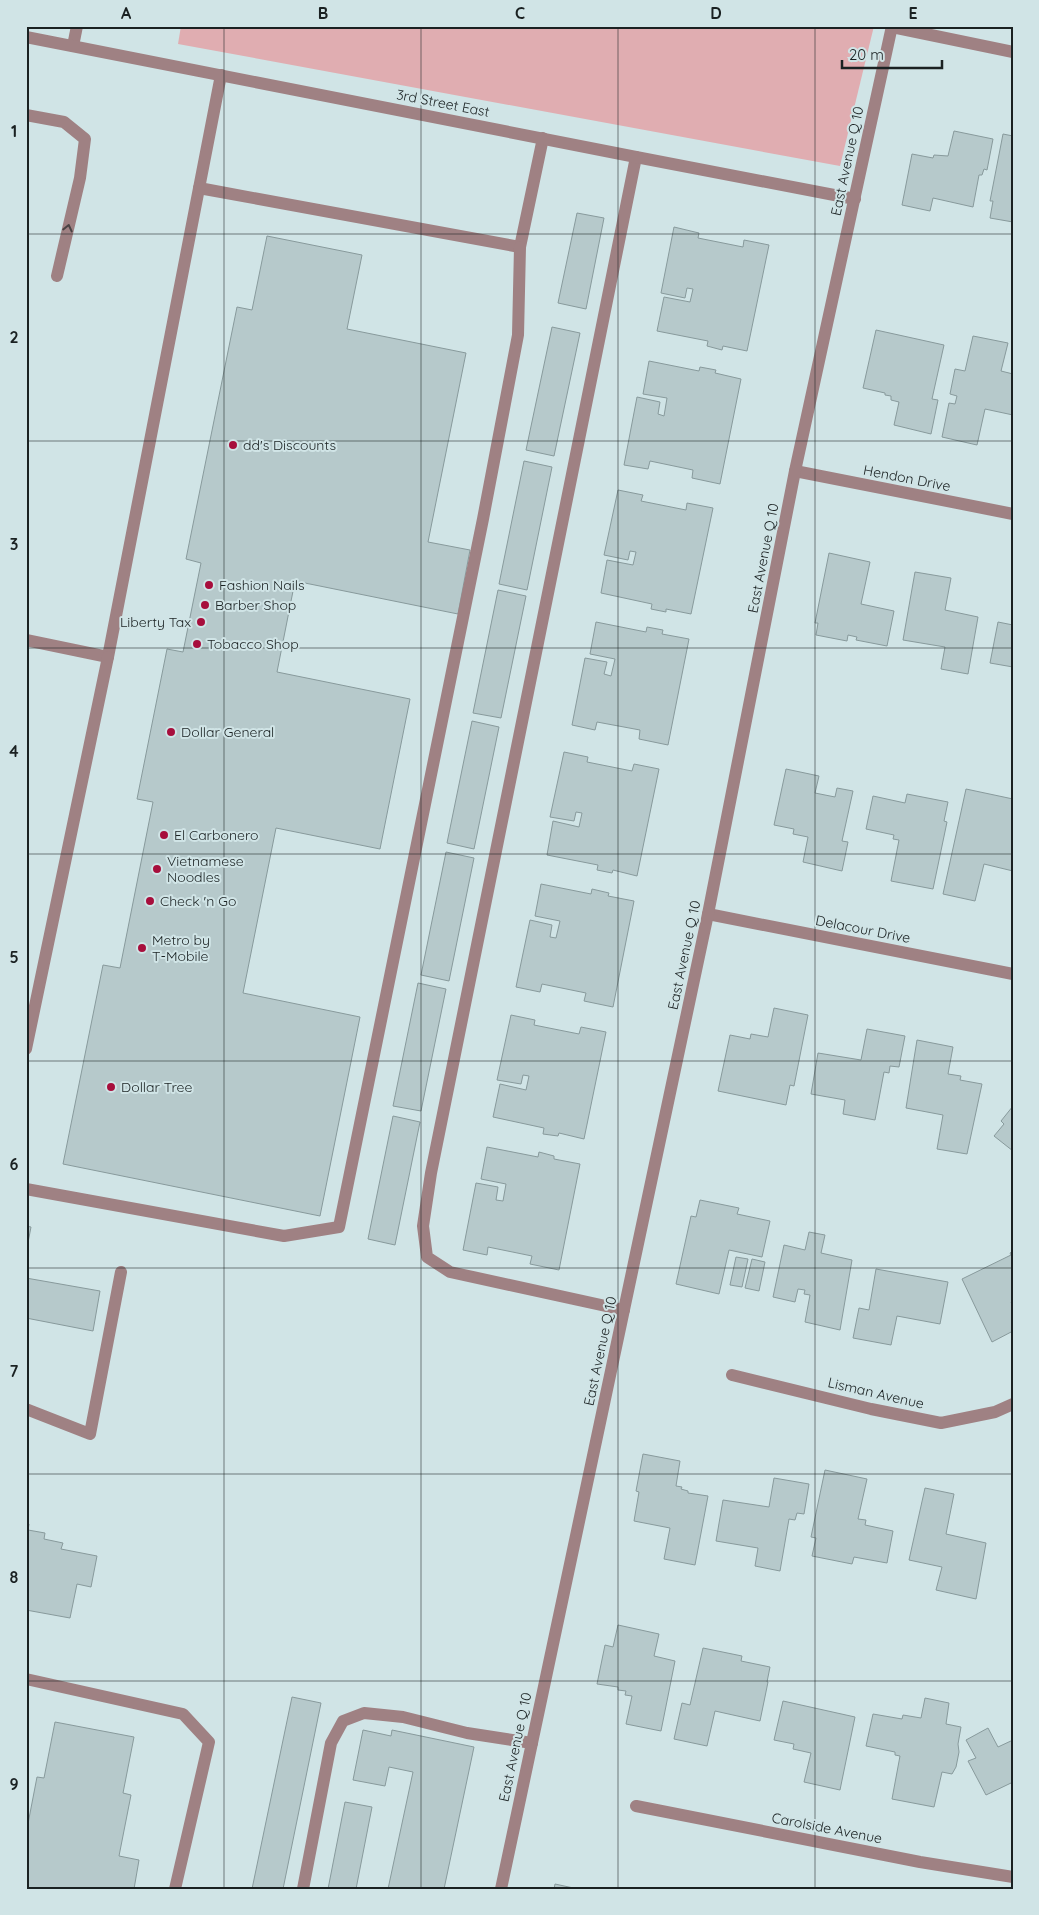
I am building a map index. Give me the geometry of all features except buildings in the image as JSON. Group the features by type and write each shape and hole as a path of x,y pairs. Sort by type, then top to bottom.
{"street":[{"path":"73,46 77,26"},
{"path":"892,26 1013,52"},
{"name":"East Avenue Q 10","path":"501,1889 708,914 795,471 892,26"},
{"name":"3rd Street East","path":"26,36 855,199"},
{"path":"26,1049 108,657 221,75"},
{"path":"26,115 64,122 84,139 80,178 56,276"},
{"path":"26,1190 284,1236 339,1227 483,519 518,335 520,247 543,138"},
{"path":"624,1310 450,1272 427,1257 423,1226 435,1153 636,157"},
{"path":"199,188 520,247"},
{"name":"Hendon Drive","path":"795,471 1013,514"},
{"path":"26,640 108,657"},
{"name":"Delacour Drive","path":"708,914 1013,974"},
{"path":"26,1409 90,1434 121,1272"},
{"name":"Lisman Avenue","path":"732,1374 871,1409 942,1423 995,1412 1013,1404"},
{"path":"26,1679 183,1714 209,1742 176,1889"},
{"path":"303,1889 332,1743 343,1721 364,1713 403,1717 467,1733 532,1743"},
{"name":"Carolside Avenue","path":"636,1806 920,1862 1013,1877"}],"shaded area":[{"path":"181,26 874,26 840,166 178,44"}],"place":[{"name":"dd's Discounts","path":"233,445"},
{"name":"Fashion Nails","path":"209,585"},
{"name":"Barber Shop","path":"205,605"},
{"name":"Liberty Tax","path":"201,622"},
{"name":"Tobacco Shop","path":"197,644"},
{"name":"Dollar General","path":"171,732"},
{"name":"El Carbonero","path":"164,835"},
{"name":"Vietnamese Noodles","path":"157,869"},
{"name":"Check 'n Go","path":"150,901"},
{"name":"Metro by T-Mobile","path":"142,948"},
{"name":"Dollar Tree","path":"111,1087"}]}
